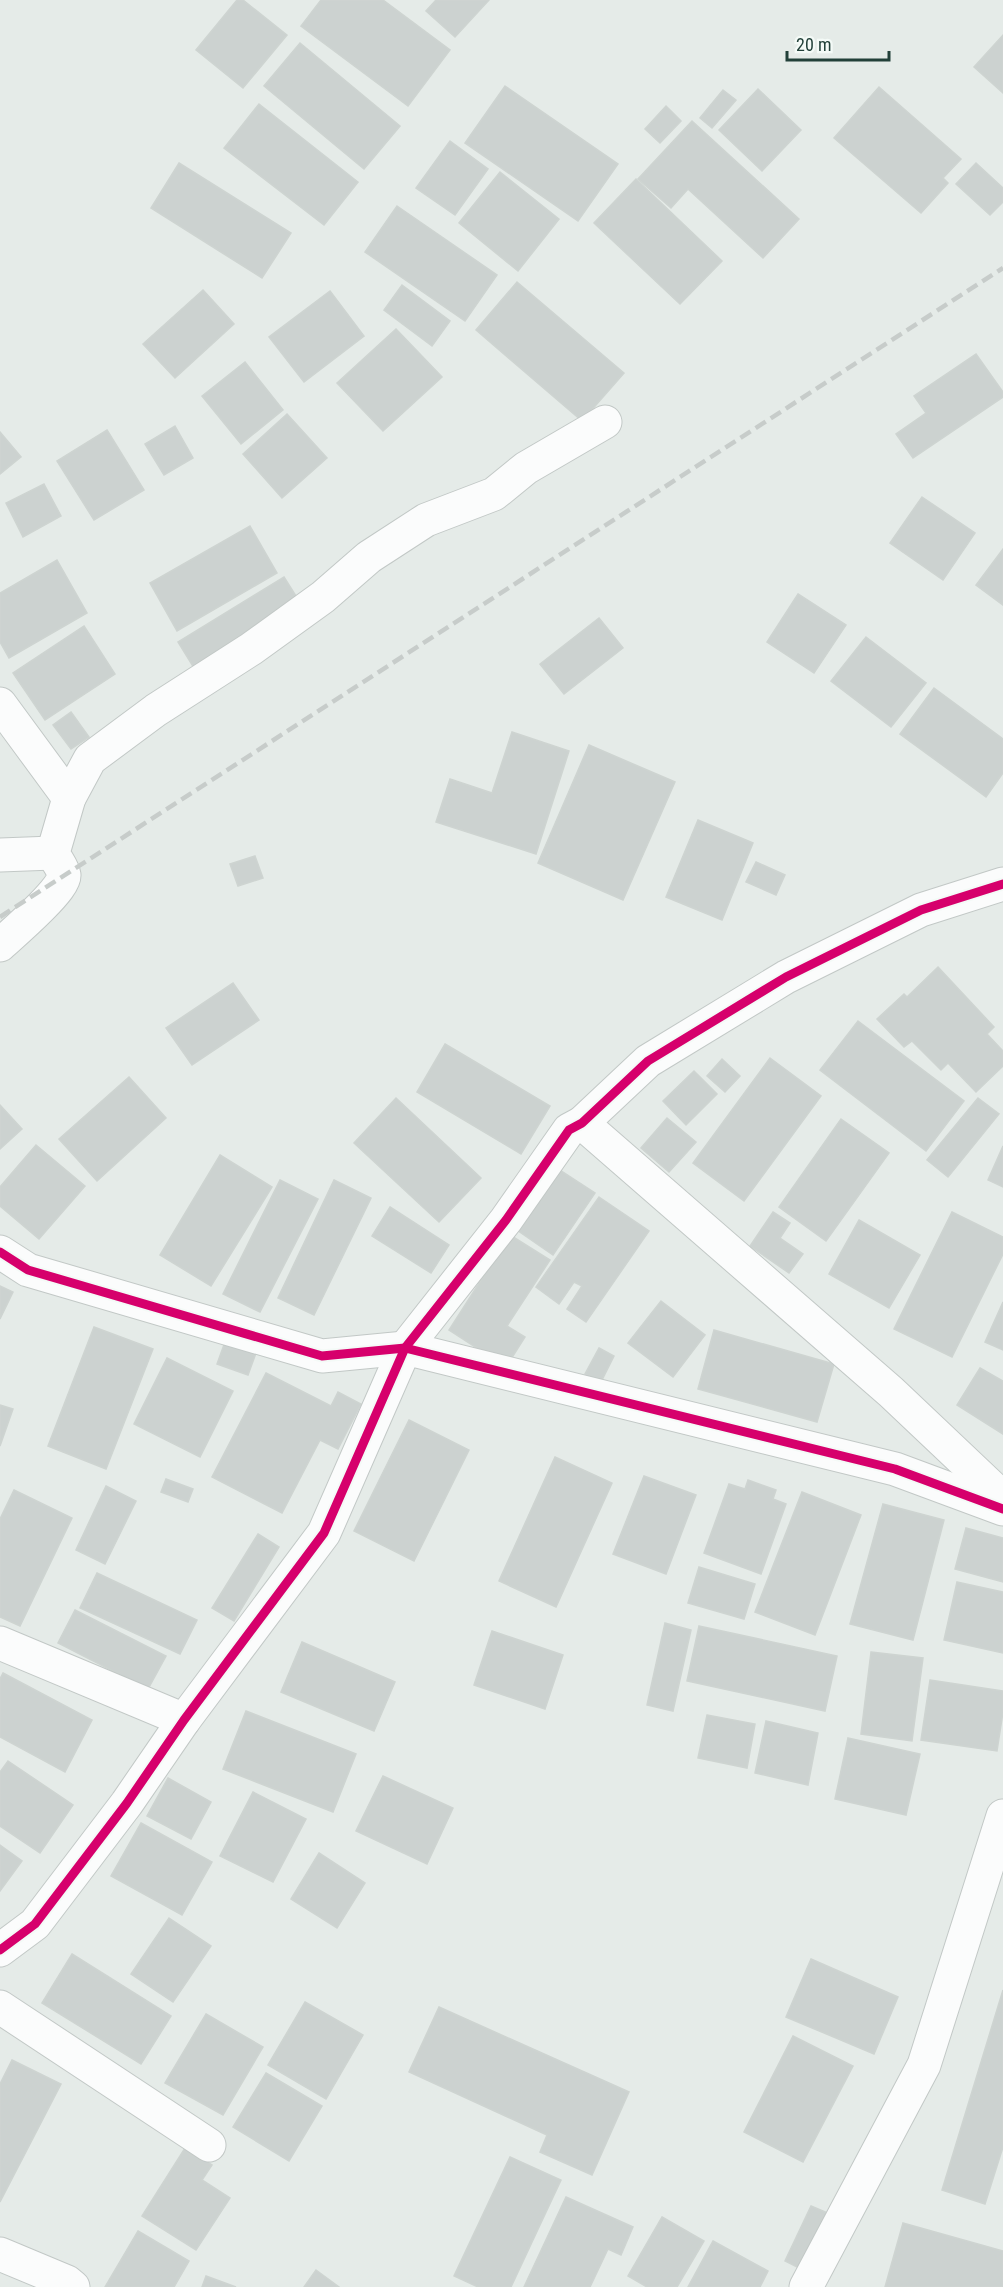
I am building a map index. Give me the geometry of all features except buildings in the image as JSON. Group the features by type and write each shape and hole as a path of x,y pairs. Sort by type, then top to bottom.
{"street":[{"path":"0,945 49,899 63,880 64,875 53,854 69,798 90,759 156,710 278,630 323,597 369,557 426,520 494,494 526,468 605,422"},
{"path":"0,704 69,798"},
{"path":"0,855 53,854"},
{"path":"0,1950 35,1924 127,1803 184,1720 324,1533 405,1348 500,1230 569,1130 582,1124 648,1061 786,978 921,910 1003,884"},
{"path":"582,1124 891,1392 1003,1498"},
{"path":"0,1252 28,1270 321,1356 405,1348 896,1469 1003,1509"},
{"path":"0,1643 184,1720"},
{"path":"806,2287 924,2065 1003,1816"},
{"path":"0,2007 209,2145"},
{"path":"0,2254 68,2282 73,2287"}],"railway":[{"path":"0,917 1003,268"}],"cycle path":[{"path":"0,1950 35,1924 127,1803 184,1720 324,1533 405,1348 506,1220 569,1130 582,1123 648,1061 786,977 921,910 1003,884"},
{"path":"0,1252 28,1270 322,1356 405,1348 895,1469 1003,1509"}]}
